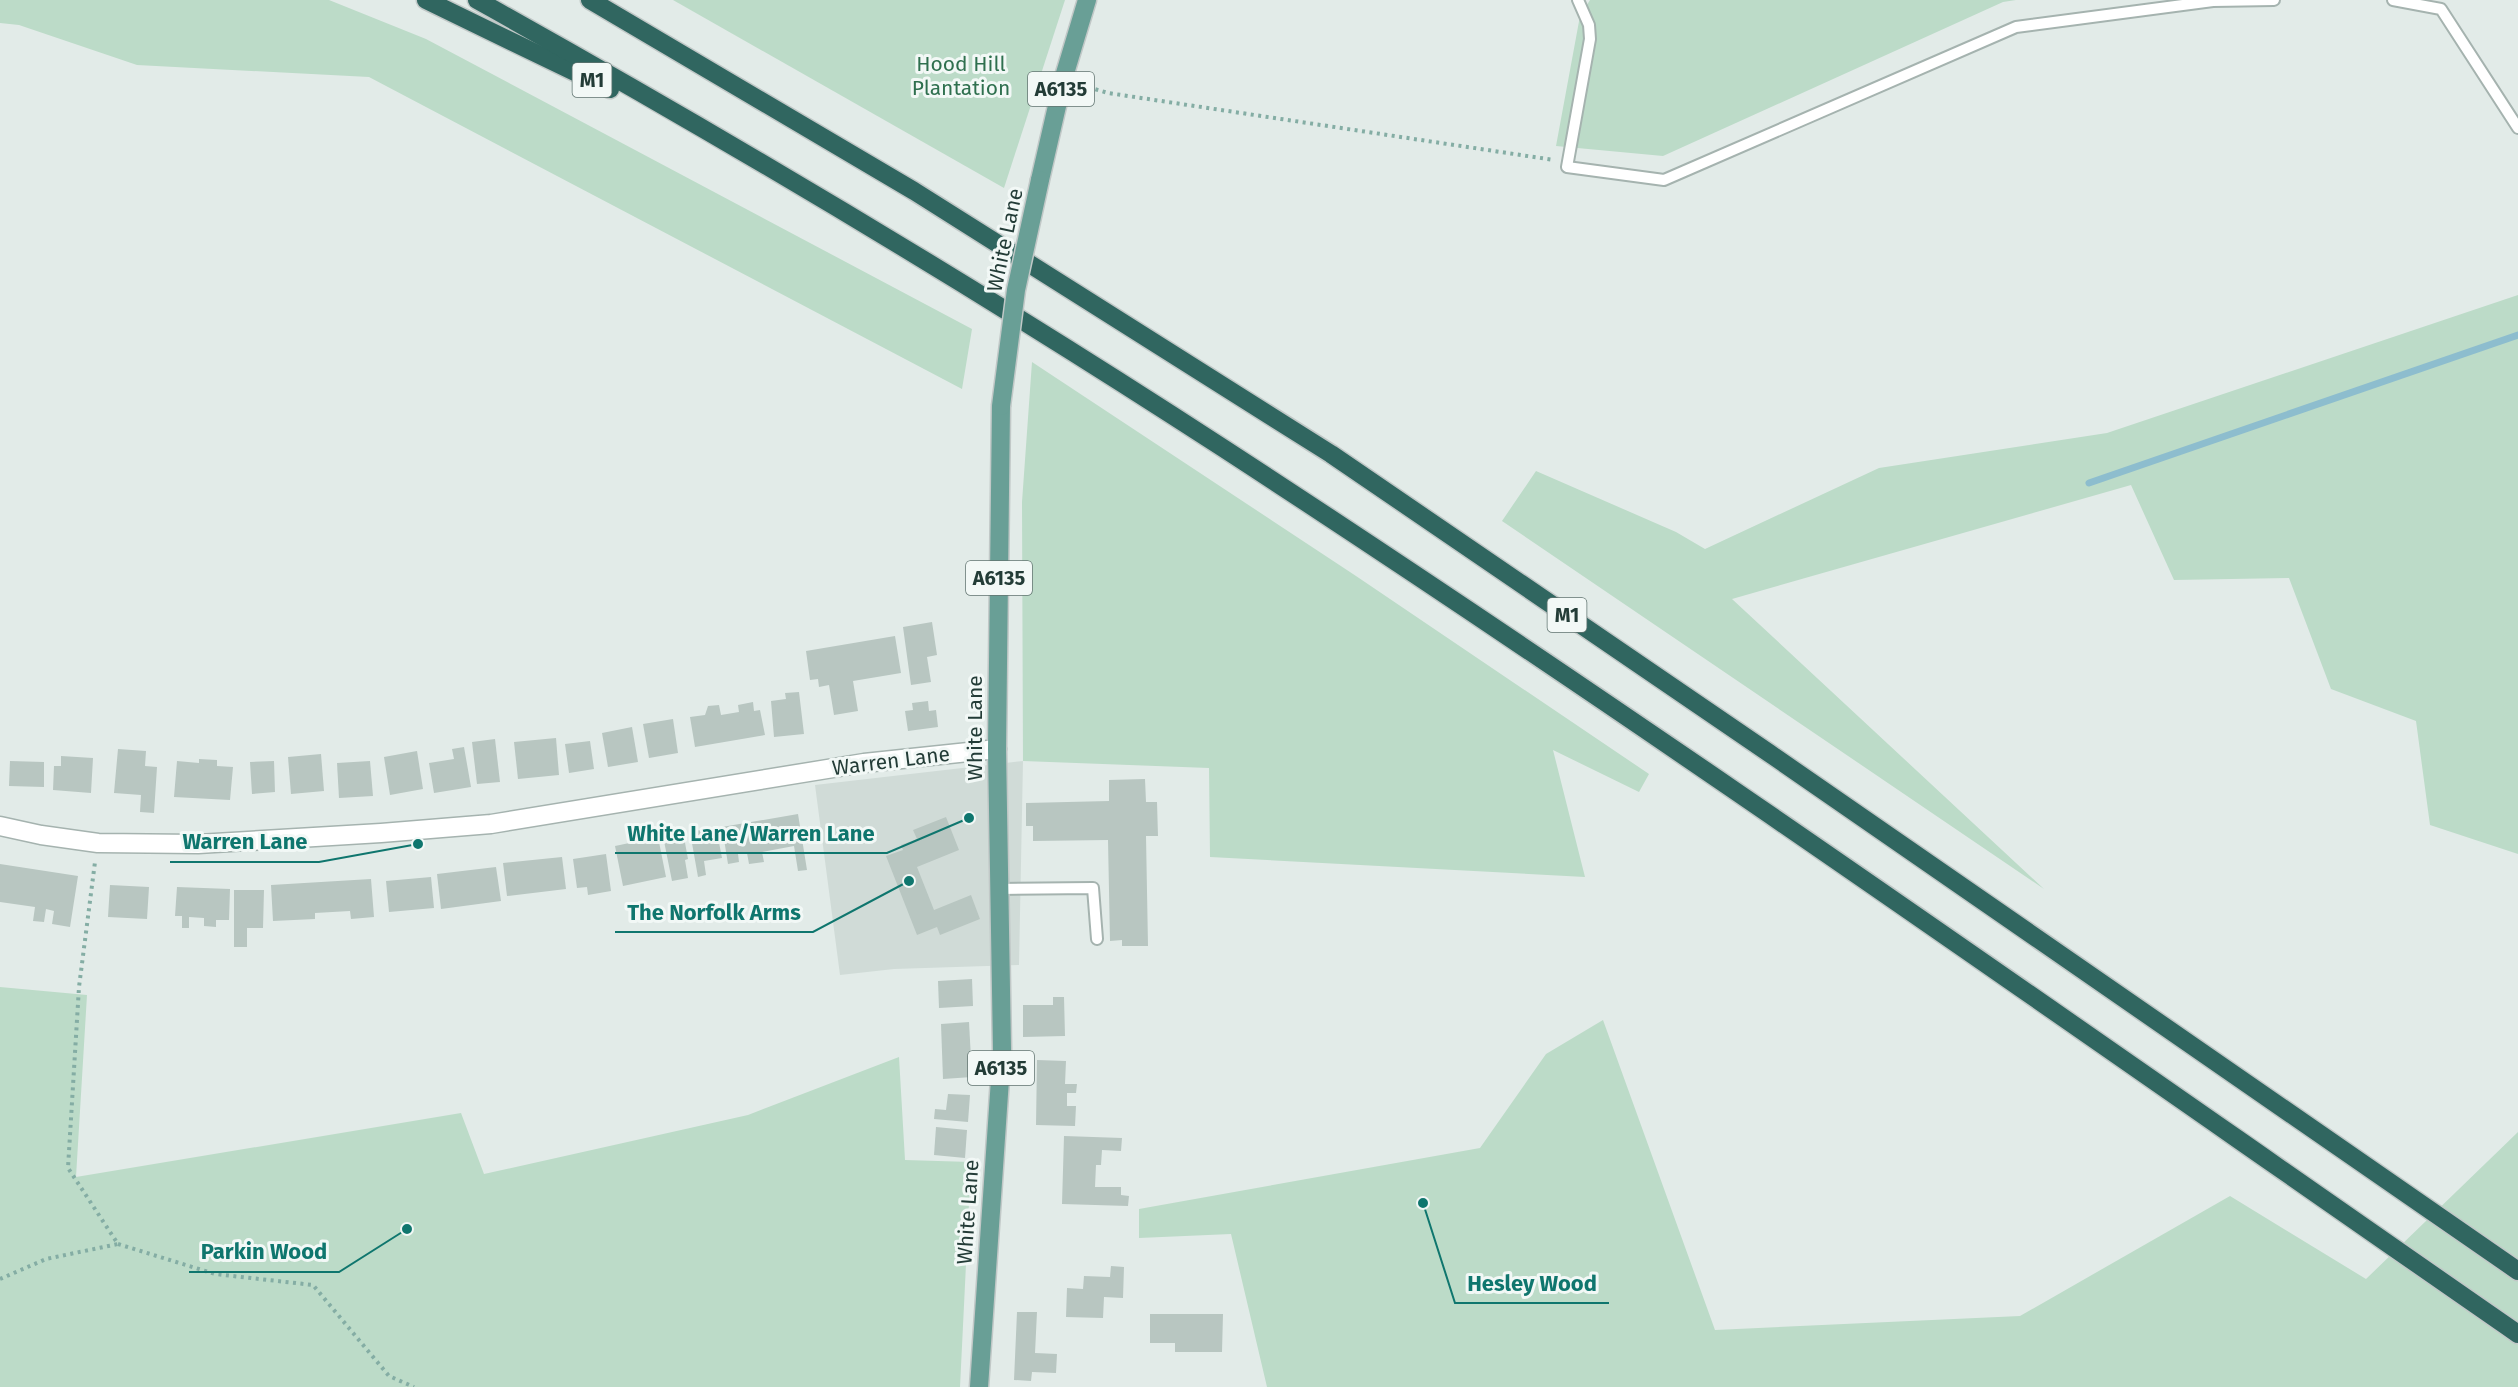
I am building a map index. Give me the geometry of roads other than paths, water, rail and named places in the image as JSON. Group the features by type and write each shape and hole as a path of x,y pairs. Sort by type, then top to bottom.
{"highway":[{"name":"M1","path":"426,0 757,162"},
{"name":"M1","path":"477,0 878,233 1219,446 1552,666 2518,1334"},
{"name":"M1","path":"590,0 914,191 1331,454 1789,767 2518,1271"}],"main road":[{"name":"White Lane","path":"979,1387 1002,1050 997,749 1001,406 1016,290 1063,80 1087,0"}],"street":[{"name":"Warren Lane","path":"0,826 41,835 98,843 198,844 491,824 864,763 997,749"}],"lane":[{"path":"1578,0 1589,25 1590,39 1567,167 1664,180 2016,27 2212,1 2274,0"},
{"path":"2393,0 2441,9 2518,128"},
{"path":"999,889 1094,888 1098,939"}],"waterway":[{"path":"2089,483 2518,335"}],"place":[{"name":"White Lane/Warren Lane","path":"969,818"},
{"name":"Warren Lane","path":"418,844"},
{"name":"The Norfolk Arms","path":"909,881"},
{"name":"Hesley Wood","path":"1423,1203"},
{"name":"Parkin Wood","path":"407,1229"}],"park label":[{"name":"Hood Hill Plantation","path":"961,76"}]}
